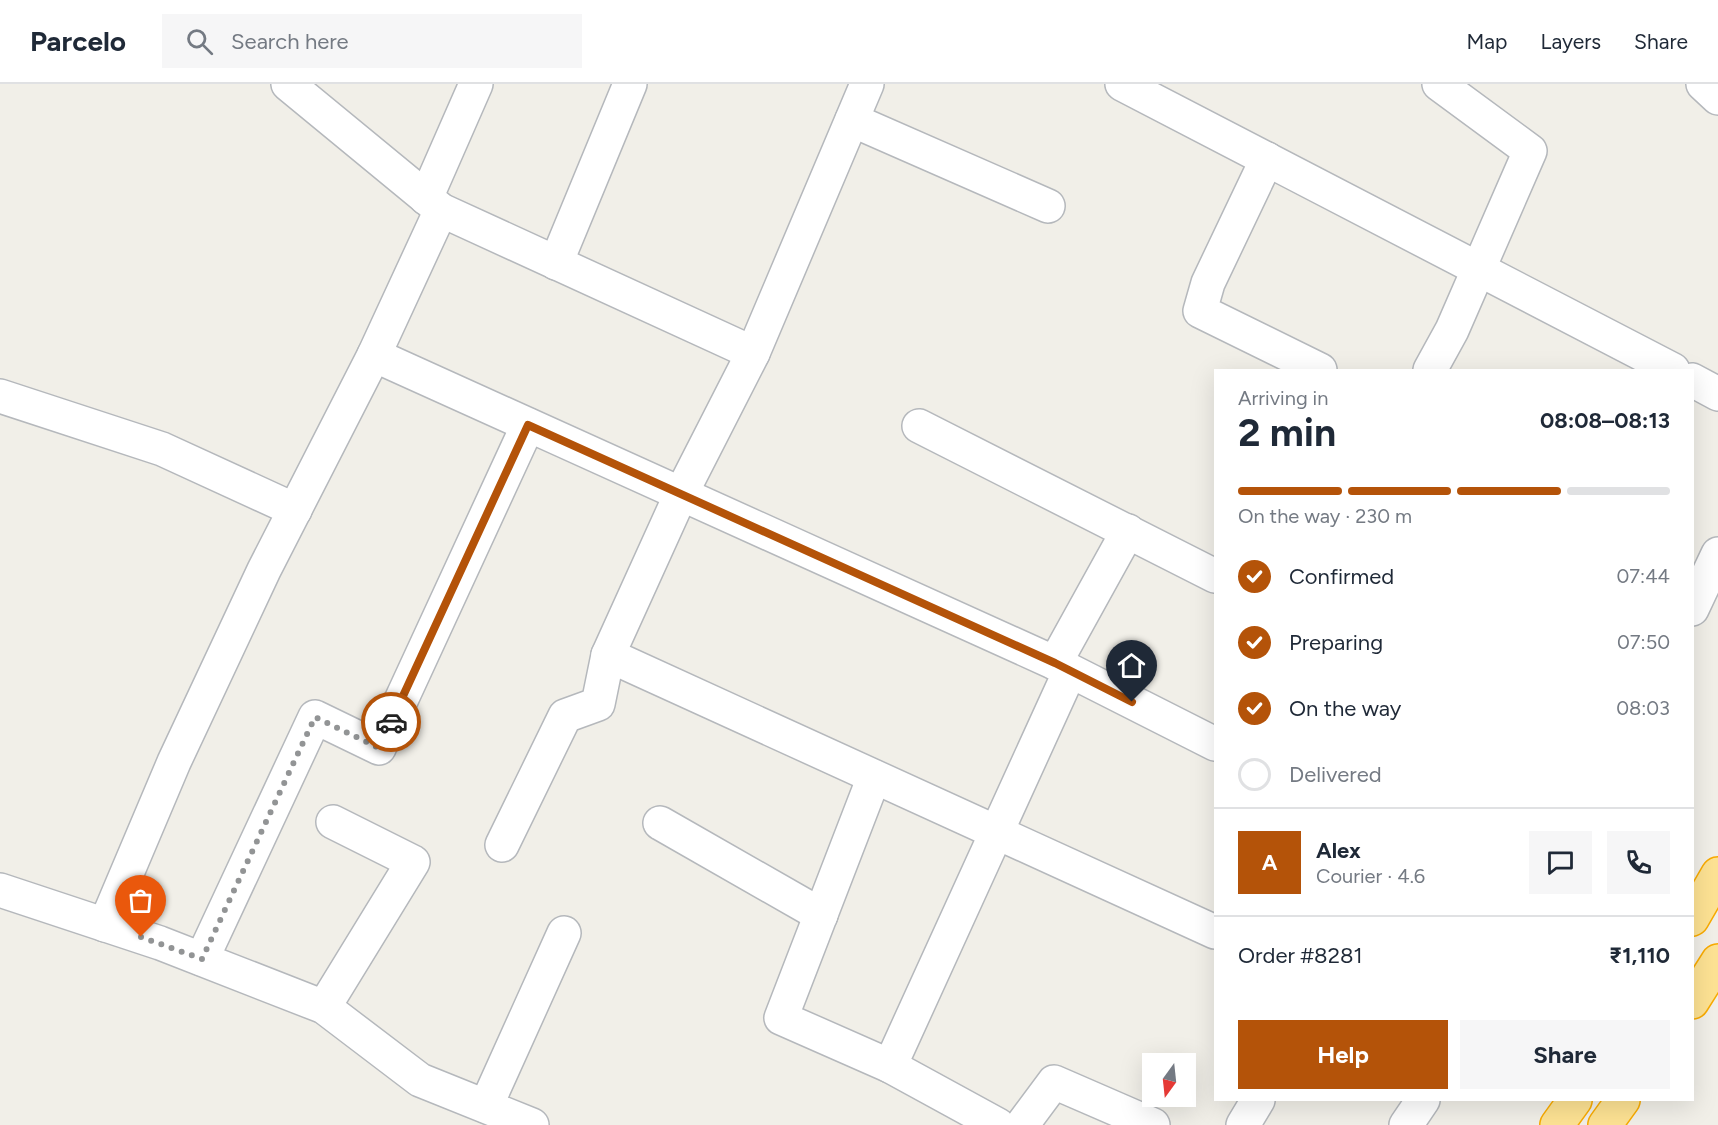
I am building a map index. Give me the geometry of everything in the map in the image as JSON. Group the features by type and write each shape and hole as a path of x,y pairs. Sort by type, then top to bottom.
{"highway":[{"path":"1694,916 1718,874"},
{"path":"1694,999 1718,961"},
{"path":"1557,1125 1574,1101"},
{"path":"1605,1125 1622,1101"}],"street":[{"path":"288,84 434,204 556,263 753,353"},
{"path":"105,925 174,762 264,570 374,355 434,204 476,84"},
{"path":"556,263 630,84"},
{"path":"502,845 565,716 598,704 608,655 681,494 753,353 867,84"},
{"path":"1122,84 1671,369"},
{"path":"1431,369 1452,330 1530,151 1439,84"},
{"path":"1703,84 1718,98"},
{"path":"852,120 1048,206"},
{"path":"1267,159 1208,283 1200,311 1318,369"},
{"path":"374,355 1063,667 1214,743"},
{"path":"1694,381 1718,394"},
{"path":"0,396 162,448 295,510"},
{"path":"202,959 315,717 379,748 528,425"},
{"path":"919,426 1214,575"},
{"path":"890,1066 996,833 1063,667 1128,531"},
{"path":"1694,605 1718,554"},
{"path":"608,655 1214,932"},
{"path":"874,777 781,1018 890,1066 998,1125"},
{"path":"324,1007 413,862 333,822"},
{"path":"660,823 821,915"},
{"path":"0,890 202,959 324,1007 420,1080 532,1125"},
{"path":"486,1106 564,933"},
{"path":"1022,1125 1054,1082 1153,1125"},
{"path":"1243,1125 1257,1101"},
{"path":"1406,1125 1422,1101"}],"way so far":[{"path":"141,937 202,959 315,717 379,748 391,722"}],"route":[{"path":"391,722 528,425 1055,663 1132,702"}]}
